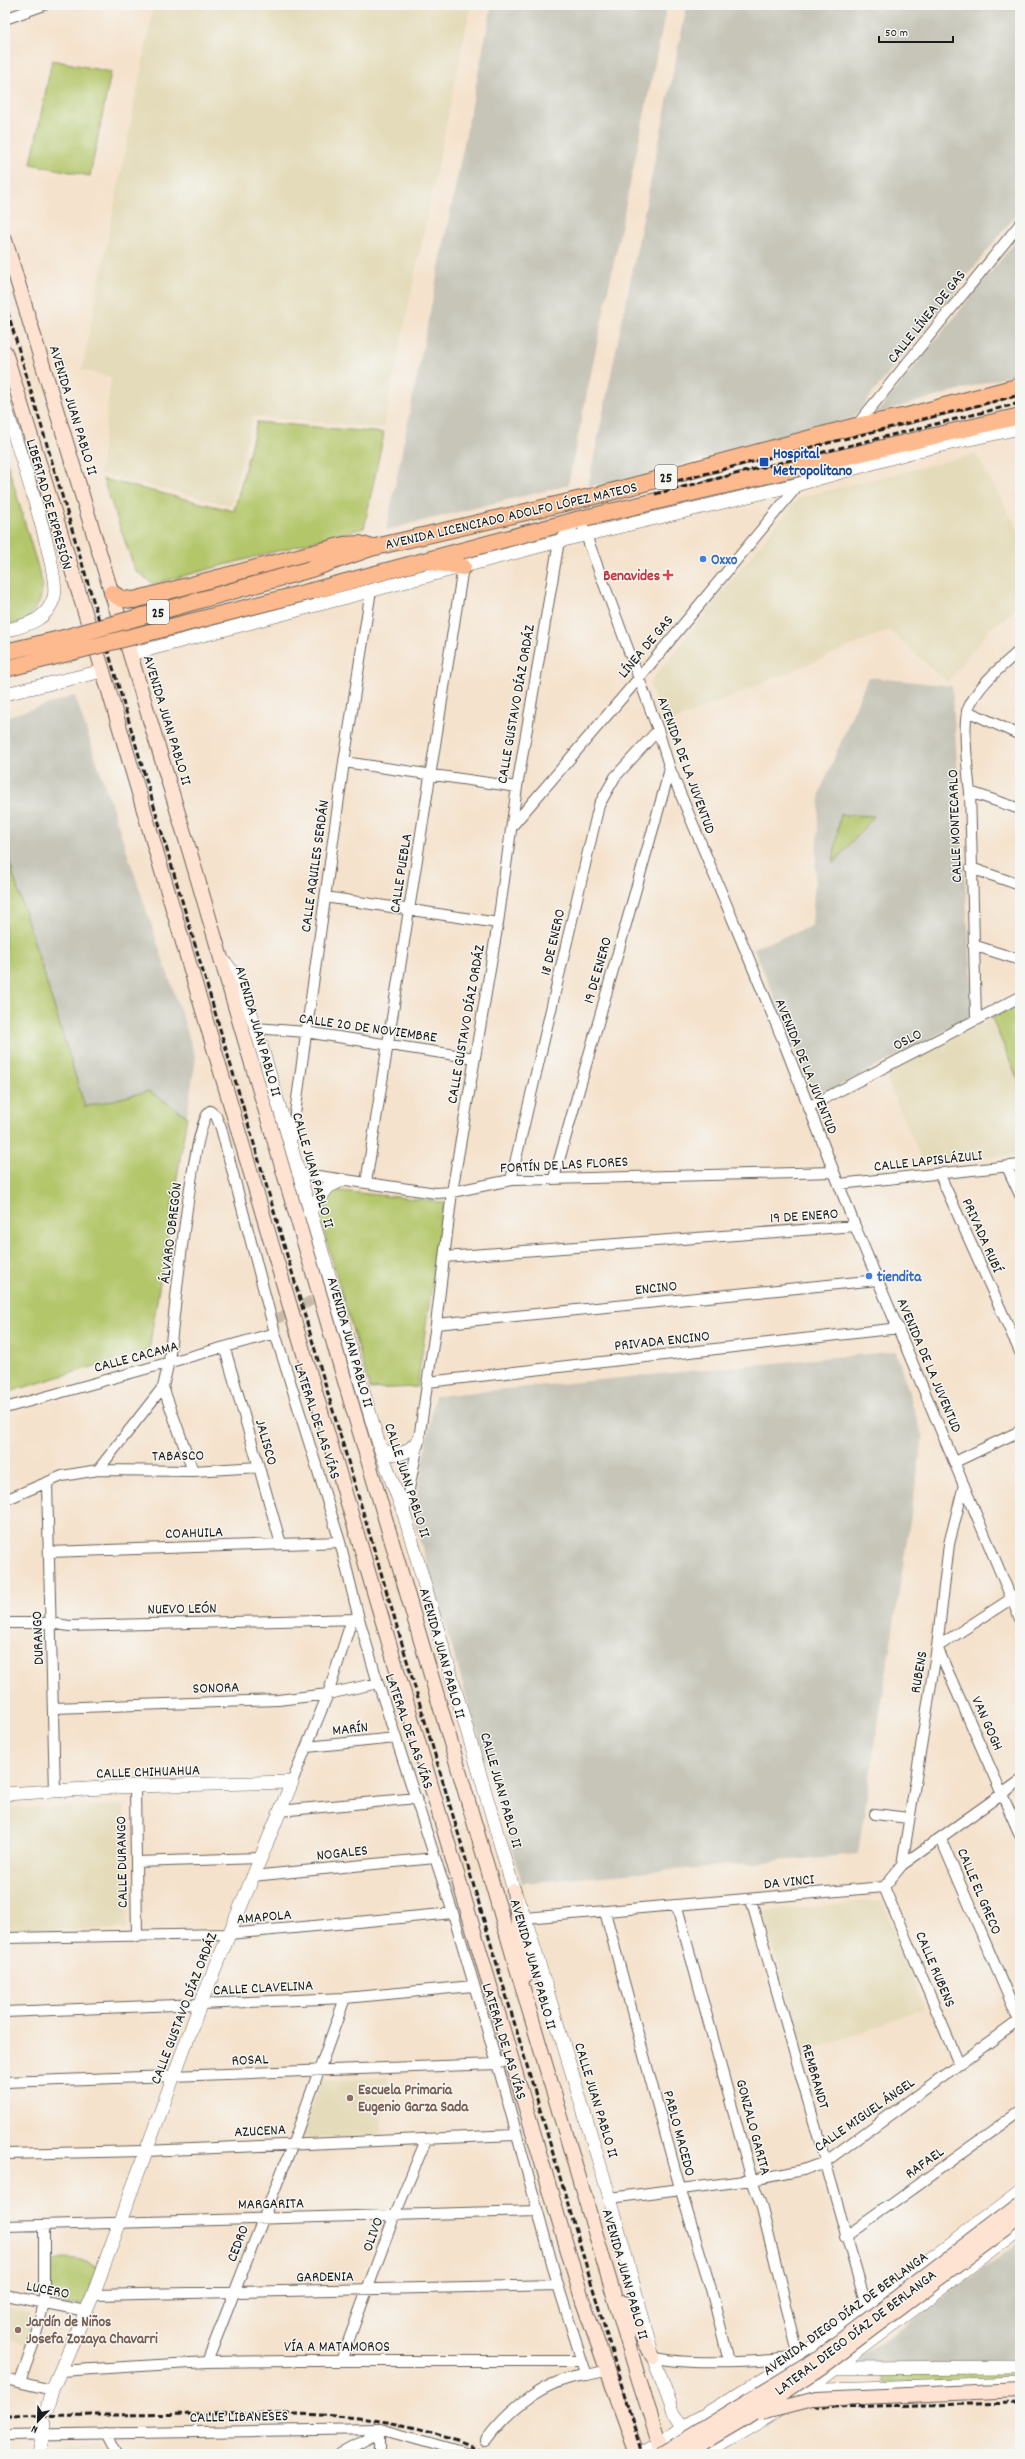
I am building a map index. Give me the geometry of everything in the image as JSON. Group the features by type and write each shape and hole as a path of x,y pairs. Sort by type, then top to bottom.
{"main road":[{"name":"AVENIDA JUAN PABLO II","path":"5,240 131,654 221,958 528,2006 613,2288 659,2451"},
{"path":"5,352 102,671 583,2302 631,2450"},
{"path":"5,373 20,405"},
{"name":"AVENIDA LICENCIADO ADOLFO LÓPEZ MATEOS","path":"5,652 64,638 311,569 371,548 603,494 856,426 907,416 1020,386"},
{"name":"AVENIDA LICENCIADO ADOLFO LÓPEZ MATEOS","path":"5,668 312,591 580,519 1020,416"},
{"path":"112,593 127,600 145,598 344,545 360,544 371,548"},
{"path":"427,561 463,567"},
{"path":"514,1891 522,1933 528,2006"},
{"name":"AVENIDA DIEGO DÍAZ DE BERLANGA","path":"659,2451 815,2360 1020,2203"},
{"name":"AVENIDA DIEGO DÍAZ DE BERLANGA","path":"684,2454 746,2418 840,2354 1020,2218"},
{"path":"613,2288 622,2300 653,2357"},
{"path":"746,2418 816,2399 1020,2390"}],"street":[{"path":"5,20 44,5"},
{"name":"CALLE LÍNEA DE GAS","path":"856,426 1020,224"},
{"name":"LIBERTAD DE EXPRESIÓN","path":"5,406 47,548 56,589 48,608 35,622 5,631"},
{"path":"131,654 585,534 798,484 915,451 1020,428"},
{"name":"LÍNEA DE GAS","path":"513,825 639,678 798,484"},
{"path":"559,541 580,519"},
{"name":"AVENIDA DE LA JUVENTUD","path":"580,519 658,730 670,769 855,1226 964,1485 1015,1595 1020,1619"},
{"name":"CALLE GUSTAVO DÍAZ ORDÁZ","path":"404,1514 419,1439 428,1382 452,1192 498,923 513,825 517,787 559,541"},
{"name":"CALLE PUEBLA","path":"366,1183 389,1045 463,567"},
{"name":"CALLE AQUILES SERDÁN","path":"290,1146 344,762 371,590"},
{"path":"145,598 138,616 139,626 142,635 157,648"},
{"path":"1020,650 1016,659 986,682 967,711 1020,735"},
{"path":"5,694 102,671"},
{"name":"CALLE MONTECARLO","path":"967,711 966,754 970,792 976,1020"},
{"name":"18 DE ENERO","path":"511,1180 595,817 615,777 658,730"},
{"path":"344,762 517,787"},
{"name":"19 DE ENERO","path":"554,1178 670,769"},
{"path":"970,792 1020,809"},
{"path":"971,868 1020,885"},
{"path":"325,897 498,923"},
{"path":"973,945 1020,960"},
{"name":"CALLE JUAN PABLO II","path":"221,958 229,967 241,987 256,1028 330,1290 380,1448 404,1514 514,1891 525,1918 610,2198 653,2357 673,2411 684,2428"},
{"name":"OSLO","path":"808,1107 1020,996"},
{"name":"CALLE 20 DE NOVIEMBRE","path":"256,1028 305,1032 475,1058"},
{"name":"LATERAL DE LAS VÍAS","path":"210,1111 216,1116 221,1128 275,1321 275,1333 340,1542 356,1619 417,1798 453,1913 473,1986 497,2064 558,2285 582,2361"},
{"name":"ÁLVARO OBREGÓN","path":"163,1387 169,1361 192,1172 202,1125 210,1111"},
{"name":"CALLE LAPISLÁZULI","path":"839,1184 1020,1165"},
{"path":"1007,1167 1020,1195"},
{"name":"FORTÍN DE LAS FLORES","path":"297,1173 436,1193 452,1192 511,1180 834,1172"},
{"name":"PRIVADA RUBÍ","path":"939,1174 1020,1352"},
{"path":"309,1212 328,1187 342,1180"},
{"name":"19 DE ENERO","path":"444,1257 855,1226"},
{"name":"ENCINO","path":"436,1324 878,1280"},
{"name":"PRIVADA ENCINO","path":"428,1382 899,1328"},
{"name":"CALLE CACAMA","path":"5,1408 169,1361 225,1349 275,1333"},
{"name":"JALISCO","path":"225,1349 281,1544"},
{"path":"98,1470 163,1387"},
{"path":"163,1387 192,1470"},
{"path":"955,1462 1020,1431"},
{"path":"380,1448 387,1453 405,1453 412,1449 419,1439"},
{"name":"TABASCO","path":"5,1500 47,1484 62,1476 98,1470 192,1470 259,1466"},
{"name":"DURANGO","path":"47,1484 55,1791"},
{"name":"RUBENS","path":"902,1865 908,1818 937,1647 949,1544 964,1485"},
{"name":"COAHUILA","path":"49,1552 340,1542"},
{"path":"937,1647 1015,1595"},
{"name":"CALLE GUSTAVO DÍAZ ORDÁZ","path":"47,2410 52,2390 93,2295 173,2077 228,1934 307,1748 356,1619"},
{"name":"NUEVO LEÓN","path":"5,1623 51,1623 69,1626 356,1619"},
{"name":"VAN GOGH","path":"937,1647 1004,1794 1020,1835"},
{"name":"SONORA","path":"54,1708 270,1700 328,1694 378,1684"},
{"name":"MARÍN","path":"307,1748 396,1738"},
{"path":"884,1887 902,1865 942,1839 1020,1781"},
{"name":"CALLE CHIHUAHUA","path":"5,1794 135,1786 292,1782"},
{"name":"CALLE DURANGO","path":"135,1786 137,1937"},
{"path":"279,1811 417,1798"},
{"path":"875,1814 908,1818"},
{"name":"CALLE EL GRECO","path":"942,1839 1019,2021"},
{"path":"137,1862 259,1858"},
{"name":"NOGALES","path":"252,1876 435,1858"},
{"name":"DA VINCI","path":"525,1918 677,1907 884,1887"},
{"name":"CALLE RUBENS","path":"884,1887 959,2064"},
{"name":"REMBRANDT","path":"751,1900 845,2237 866,2305"},
{"name":"GONZALO GARITA","path":"677,1907 752,2180 761,2205 805,2360"},
{"name":"PABLO MACEDO","path":"605,1912 729,2361"},
{"name":"AMAPOLA","path":"5,1938 137,1937 228,1934 453,1913"},
{"name":"CALLE CLAVELINA","path":"5,2012 200,2006 345,1998 473,1986"},
{"name":"CEDRO","path":"207,2362 262,2218 294,2143 345,1998"},
{"name":"CALLE MIGUEL ÁNGEL","path":"610,2198 752,2180 803,2170 825,2162 1019,2021"},
{"name":"ROSAL","path":"5,2082 497,2064 512,2059"},
{"name":"RAFAEL","path":"845,2237 1020,2111"},
{"name":"AZUCENA","path":"5,2154 145,2152 294,2143 426,2140 517,2135"},
{"name":"OLIVO","path":"341,2361 394,2217 426,2140"},
{"name":"LATERAL DIEGO DÍAZ DE BERLANGA","path":"640,2454 659,2451 684,2428 761,2380 805,2360 837,2329 866,2305 1020,2192"},
{"name":"MARGARITA","path":"5,2226 262,2218 394,2217 537,2211"},
{"path":"20,2382 34,2342 44,2303 44,2225"},
{"name":"LATERAL DIEGO DÍAZ DE BERLANGA","path":"705,2454 784,2407 1020,2228"},
{"name":"GARDENIA","path":"93,2295 558,2285"},
{"name":"LUCERO","path":"5,2295 86,2311"},
{"path":"837,2329 840,2343 847,2349 857,2352"},
{"path":"653,2357 668,2361 805,2360 834,2369 1020,2367"},
{"path":"805,2360 804,2373 814,2384 826,2389 1020,2383"},
{"path":"582,2361 588,2375"},
{"name":"VÍA A MATAMOROS","path":"60,2371 207,2362 582,2361"},
{"path":"486,2440 522,2401 567,2379 605,2371"},
{"path":"5,2379 52,2390"},
{"path":"761,2380 770,2393 784,2407"},
{"path":"40,2454 44,2429"},
{"name":"CALLE LIBANESES","path":"5,2435 44,2429 105,2433 379,2431 469,2454"},
{"path":"340,2454 379,2431 380,2454"},
{"path":"105,2433 116,2454"}],"shaded area":[{"path":"154,5 471,5 383,428 253,416 231,505 100,474 111,377 82,370"},
{"path":"492,5 667,5 568,485 386,530"},
{"path":"687,5 1020,5 1020,210 853,418 611,484 588,486"},
{"path":"1020,236 1020,373 877,413"},
{"path":"976,454 1020,533 1020,607 991,628 947,682 889,630 664,725 649,684 798,498"},
{"path":"868,677 952,686 974,1016 816,1098 754,948 812,926 820,792"},
{"path":"75,696 196,1058 149,1350 5,1393 5,717"},
{"path":"992,1018 1020,1085 1020,1155 922,1160 884,1073"},
{"path":"896,1351 923,1438 858,1854 522,1883 413,1517 435,1396"},
{"path":"124,1805 127,1929 5,1931 5,1808"},
{"path":"882,1900 924,2008 804,2054 763,1911"},
{"name":"Escuela Primaria Eugenio Garza Sada","path":"389,2077 380,2135 300,2138 321,2081"},
{"path":"1020,2241 1020,2362 846,2364 904,2327"},
{"name":"Jardín de Niños Josefa Zozaya Chavarri","path":"5,2306 29,2313 35,2322 25,2344 5,2339"},
{"path":"98,2443 104,2454 53,2454 55,2445"}],"green space":[{"path":"52,60 111,72 90,176 31,164"},
{"path":"257,422 384,433 364,528 153,584 135,570 103,479 234,511"},
{"path":"5,455 43,585 40,601 26,621 5,626"},
{"path":"840,815 874,816 833,864"},
{"path":"5,848 85,1107 149,1091 187,1116 149,1350 5,1393"},
{"path":"1020,1004 1020,1085 992,1018"},
{"path":"331,1190 444,1202 417,1387 370,1389 317,1209"},
{"path":"64,2258 78,2259 98,2266 84,2304 62,2304 49,2296 47,2261"},
{"path":"1020,2372 1020,2380 883,2383 882,2374"}],"tunnel":[{"path":"277,1319 329,1291"}],"railway":[{"path":"5,303 642,2454"},
{"path":"660,485 1020,395"},
{"path":"655,494 1020,403"},
{"path":"778,2408 1020,2403"},
{"path":"5,2416 276,2414 349,2417 421,2429 456,2440 490,2454"}],"place":[{"name":"Hospital Metropolitano","path":"764,462"},
{"name":"Oxxo","path":"703,559"},
{"name":"Benavides","path":"668,575"},
{"name":"tiendita","path":"869,1276"},
{"name":"Escuela Primaria Eugenio Garza Sada","path":"350,2098"},
{"name":"Jardín de Niños Josefa Zozaya Chavarri","path":"18,2330"}]}
